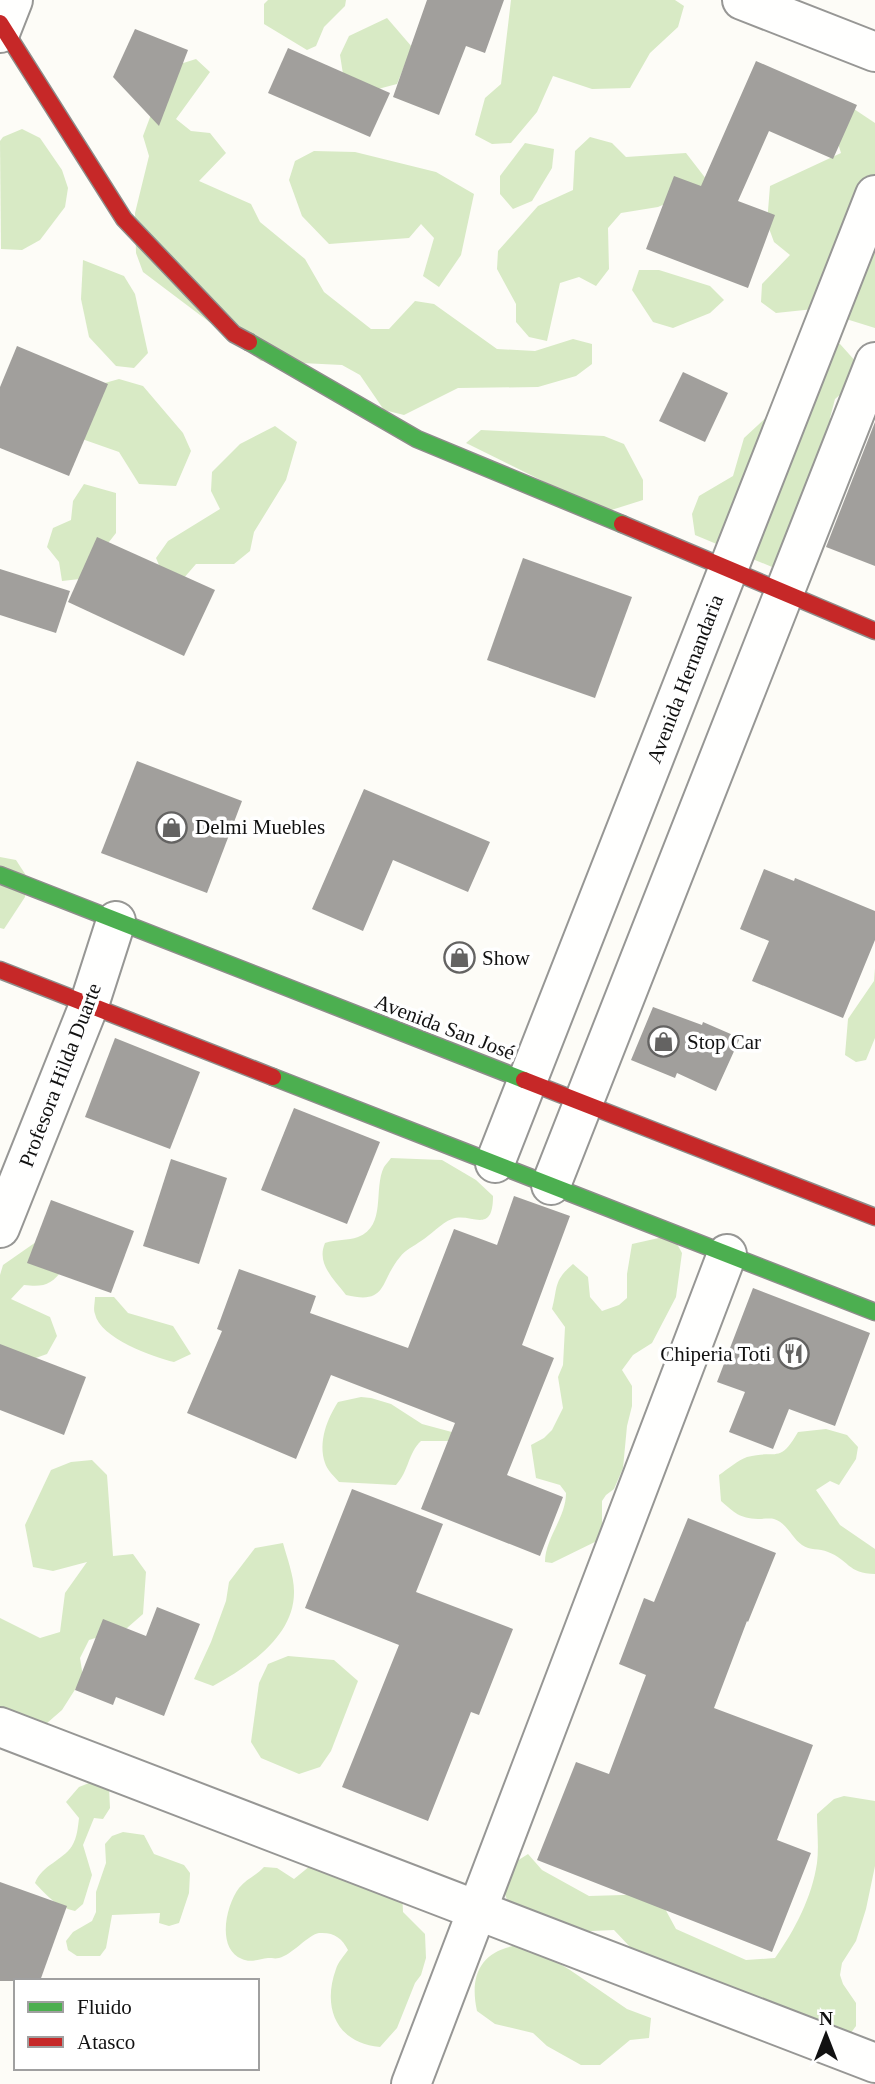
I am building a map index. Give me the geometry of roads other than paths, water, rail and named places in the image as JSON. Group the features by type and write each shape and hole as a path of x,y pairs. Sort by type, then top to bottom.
{"street":[{"path":"742,0 875,52"},
{"path":"4,21 124,219 234,334 417,439 729,568 875,632"},
{"name":"Avenida Hernandaria","path":"495,1163 875,195"},
{"path":"551,1185 875,362"},
{"name":"Avenida San José","path":"0,876 875,1217"},
{"name":"Profesora Hilda Duarte","path":"0,1228 89,1005 116,921"},
{"path":"0,970 875,1312"},
{"path":"411,2084 727,1254"},
{"path":"0,1727 875,2063"}],"place":[{"name":"Delmi Muebles","path":"172,827"},
{"name":"Show","path":"459,958"},
{"name":"Stop Car","path":"664,1042"},
{"name":"Chiperia Toti","path":"794,1354"}]}
